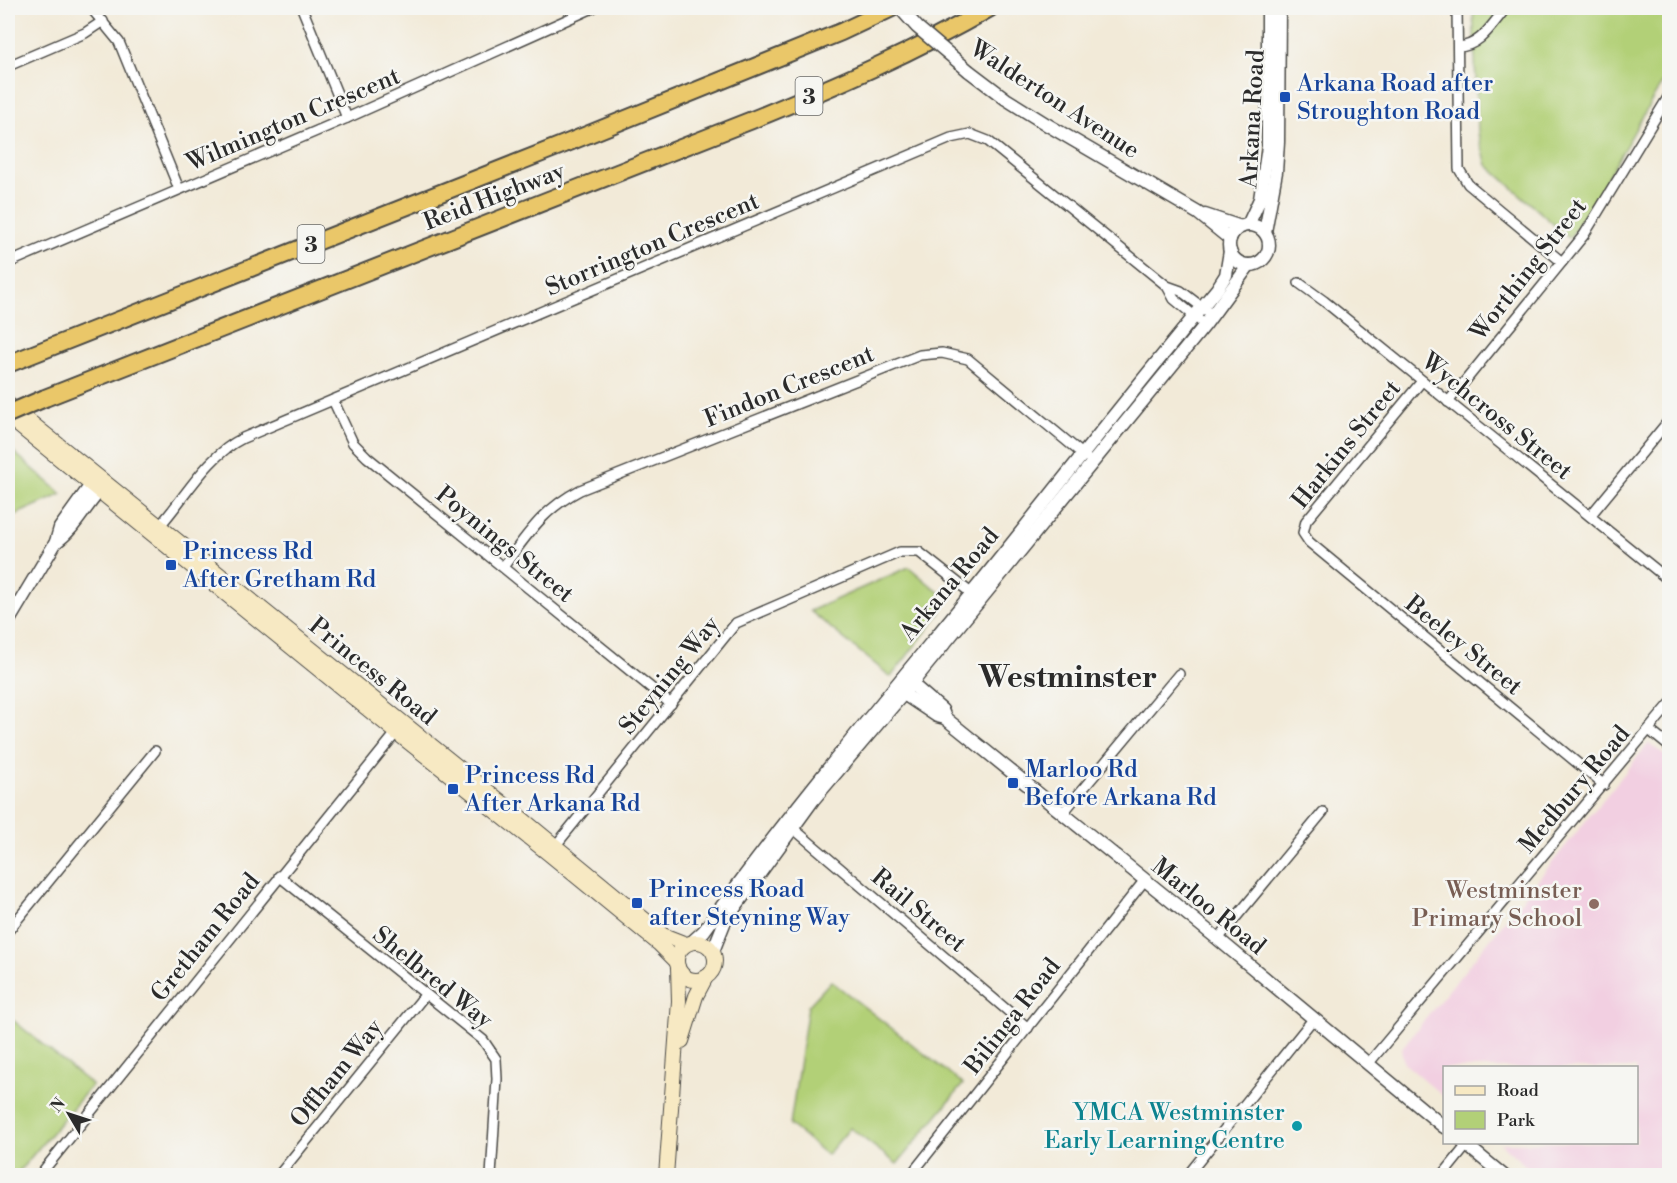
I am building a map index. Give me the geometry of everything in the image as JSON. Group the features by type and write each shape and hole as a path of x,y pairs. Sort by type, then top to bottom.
{"highway":[{"name":"Reid Highway","path":"11,363 567,143 841,32 892,8"},
{"name":"Reid Highway","path":"8,416 45,398 835,86 990,8"}],"main road":[{"name":"Princess Road","path":"8,404 98,484"},
{"name":"Princess Road","path":"8,416 98,484 552,850 663,935 690,943"},
{"name":"Princess Road","path":"552,850 659,944 677,964"},
{"path":"666,1176 679,1001 678,955 690,943 701,942 713,951 715,966 696,996 675,1066"},
{"path":"677,964 684,976 689,979 706,977"}],"street":[{"path":"91,8 119,42 179,189"},
{"path":"302,8 347,118"},
{"name":"Wilmington Crescent","path":"8,264 347,118 593,8"},
{"name":"Walderton Avenue","path":"900,8 917,27 1006,99 1198,213 1244,226"},
{"name":"Arkana Road","path":"1244,226 1260,200 1268,147 1268,8"},
{"name":"Arkana Road","path":"1265,232 1276,172 1280,8"},
{"path":"1457,8 1459,169 1468,184 1562,262"},
{"path":"1458,47 1470,46 1481,38 1506,8"},
{"path":"8,66 85,33 104,21"},
{"name":"Worthing Street","path":"1448,402 1584,235 1670,94"},
{"name":"Storrington Crescent","path":"156,531 212,461 233,443 951,138 969,134 988,141 1167,286 1174,299 1208,320"},
{"name":"Walderton Avenue","path":"1198,213 1230,245"},
{"path":"1244,226 1260,228 1265,232 1269,244 1267,255 1259,262 1249,265 1234,258 1230,245 1236,230 1244,226"},
{"name":"Arkana Road","path":"690,943 704,931 789,824 893,687 907,680 1087,458 1226,275 1230,245"},
{"name":"Arkana Road","path":"1087,458 1208,320 1249,265"},
{"name":"Wychcross Street","path":"1299,283 1670,581"},
{"name":"Findon Crescent","path":"503,567 543,515 561,500 580,490 920,355 942,353 968,358 1087,458"},
{"name":"Harkins Street","path":"1303,533 1306,521 1422,381"},
{"name":"Poynings Street","path":"333,400 353,443 367,458 671,704"},
{"path":"1590,516 1670,419"},
{"path":"8,622 56,542 67,534 98,484"},
{"name":"Beeley Street","path":"1303,533 1308,542 1604,785"},
{"name":"Steyning Way","path":"552,850 736,624 900,552 919,552 976,597"},
{"path":"1062,814 1179,674"},
{"name":"Arkana Road","path":"713,951 725,921 789,824 903,694 907,680"},
{"name":"Marloo Road","path":"907,680 942,710 945,718"},
{"name":"Marloo Road","path":"893,687 937,716 945,718 1218,939 1443,1126"},
{"name":"Medbury Road","path":"1368,1064 1670,704"},
{"name":"Gretham Road","path":"39,1176 400,729"},
{"path":"1649,730 1670,747"},
{"path":"8,931 155,751"},
{"path":"1218,939 1323,812"},
{"name":"Rail Street","path":"789,824 1028,1028"},
{"name":"Shelbred Way","path":"279,876 483,1040 496,1059 497,1079 491,1176"},
{"name":"Bilinga Road","path":"910,1176 1144,881"},
{"name":"Offham Way","path":"278,1176 425,995"},
{"path":"1187,1176 1314,1018"},
{"path":"1442,1176 1465,1144 1504,1176"}],"shaded area":[{"name":"Westminster Primary School","path":"1649,743 1670,760 1669,1175 1536,1175 1501,1144 1638,1144 1638,1066 1443,1066 1443,1096 1404,1063 1401,1049"}],"green space":[{"path":"1473,8 1663,8 1669,13 1669,74 1584,219 1569,238 1487,165 1478,134"},
{"path":"8,447 62,494 8,518"},
{"path":"909,567 941,594 941,612 891,677 810,611"},
{"path":"831,981 963,1084 897,1164 850,1128 827,1155 790,1125 808,1006"},
{"path":"8,1016 92,1085 16,1175 8,1175"}],"place":[{"name":"Arkana Road after Stroughton Road","path":"1285,97"},
{"name":"Princess Rd After Gretham Rd","path":"171,565"},
{"name":"Marloo Rd Before Arkana Rd","path":"1013,783"},
{"name":"Princess Rd After Arkana Rd","path":"453,789"},
{"name":"Princess Road after Steyning Way","path":"637,903"},
{"name":"Westminster Primary School","path":"1594,904"},
{"name":"YMCA Westminster Early Learning Centre","path":"1297,1126"}],"district":[{"name":"Westminster","path":"1068,677"}]}
